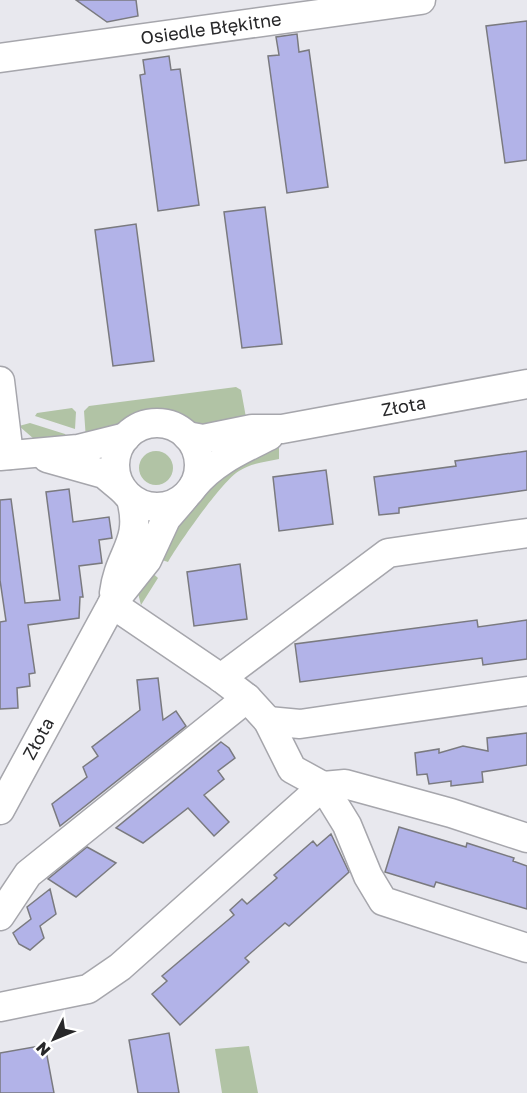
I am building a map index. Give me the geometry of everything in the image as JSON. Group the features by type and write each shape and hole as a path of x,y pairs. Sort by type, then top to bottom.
{"street":[{"name":"Osiedle Błękitne","path":"0,58 421,0"},
{"path":"0,381 15,455"},
{"name":"Złota","path":"187,436 203,439 252,429 282,429 527,384"},
{"path":"156,423 168,424 187,436 195,447 199,461 198,474 189,493 172,505 158,508 144,506 104,474 15,455 101,446 126,437 145,425 156,423"},
{"name":"Złota","path":"0,810 112,604 147,560 166,519 206,471 225,458 282,429"},
{"path":"126,437 118,448 115,462 116,476 127,494"},
{"name":"Złota","path":"112,604 116,574 135,535 136,520 127,494"},
{"path":"221,678 388,553 527,532"},
{"path":"112,604 221,678 247,698 268,721 291,769 323,786 347,825 368,876 383,901 527,948"},
{"path":"268,721 300,723 527,691"},
{"path":"0,916 28,874 247,698"},
{"path":"0,1007 88,989 117,968 323,786 345,784 451,813 527,838"}],"green space":[{"path":"236,387 241,390 247,423 192,430 177,421 156,416 139,419 117,434 86,440 84,411 89,406"},
{"path":"72,408 76,412 75,429 35,416 37,413"},
{"path":"30,423 65,434 69,440 34,439 19,426"},
{"path":"279,445 279,459 248,466 222,487 201,513 168,562 156,558 206,481"},
{"path":"156,451 168,456 173,468 168,480 156,485 144,480 139,468 144,456"},
{"path":"149,570 158,578 141,605 138,593"},
{"path":"249,1046 258,1093 222,1093 215,1049"}],"building":[{"path":"76,0 136,0 138,16 107,22"},
{"path":"527,21 527,160 505,163 486,26"},
{"path":"297,34 299,52 309,50 328,187 287,193 268,56 279,55 276,37"},
{"path":"169,56 171,70 180,69 199,205 158,211 140,75 145,74 143,60"},
{"path":"265,207 282,344 242,348 224,212"},
{"path":"136,224 154,361 113,366 95,230"},
{"path":"527,451 527,490 399,508 399,513 379,515 374,477 456,466 455,461"},
{"path":"326,470 333,524 279,531 273,477"},
{"path":"69,489 73,522 109,517 112,538 99,540 102,563 79,566 83,597 80,597 79,618 28,625 35,673 29,674 30,686 17,688 18,708 0,709 0,622 6,621 0,580 0,500 11,499 25,603 60,600 46,492"},
{"path":"240,564 247,619 194,626 187,572"},
{"path":"477,620 478,627 527,620 527,659 483,665 482,658 300,682 295,644"},
{"path":"158,678 163,720 176,711 186,726 60,826 52,804 87,777 83,767 98,756 92,747 140,710 137,680"},
{"path":"527,733 527,765 482,772 483,782 451,786 451,781 429,784 427,774 417,775 415,753 439,749 439,753 463,746 488,751 487,738"},
{"path":"221,742 229,748 235,758 218,771 224,779 204,795 229,822 214,836 188,808 143,843 116,828"},
{"path":"399,827 466,847 467,843 514,858 513,861 527,866 527,909 436,882 434,887 385,872"},
{"path":"331,834 349,872 289,926 285,923 245,958 249,962 180,1025 152,994 167,981 162,976 234,915 230,910 242,899 247,904 277,878 274,875 313,841 317,846"},
{"path":"87,847 116,863 76,897 48,879"},
{"path":"50,889 56,914 40,926 44,938 30,950 19,944 13,933 31,919 27,907"},
{"path":"169,1033 179,1093 138,1093 129,1040"},
{"path":"45,1045 54,1093 0,1093 0,1053"}]}
